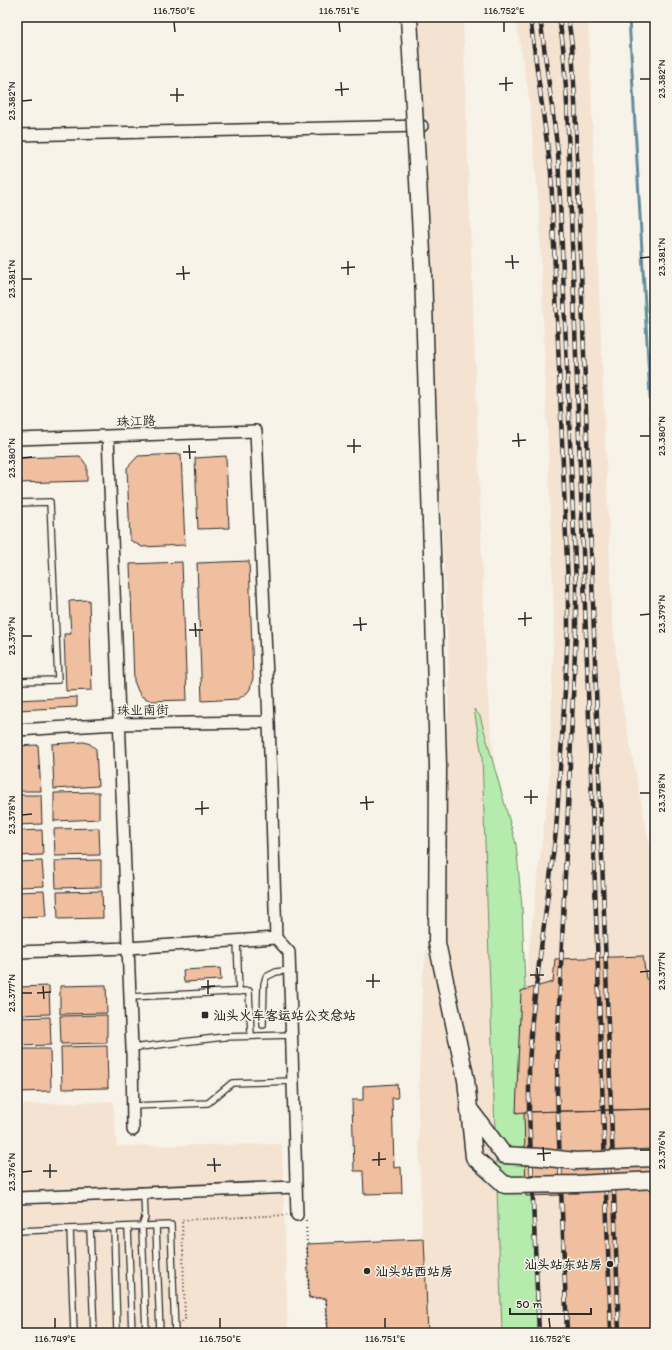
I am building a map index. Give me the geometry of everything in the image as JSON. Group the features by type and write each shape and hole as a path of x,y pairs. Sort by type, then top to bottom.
{"street":[{"path":"409,17 424,272 438,766 437,942 466,1080 474,1156 505,1184 576,1184 655,1180"},
{"path":"17,135 422,126"},
{"name":"珠江路","path":"17,439 256,431 269,722"},
{"path":"108,436 118,724 132,1048 133,1130"},
{"path":"269,722 276,938 289,952 297,1215"},
{"name":"珠业南街","path":"17,730 118,724 269,722"},
{"path":"17,952 128,948 276,938"},
{"path":"469,1108 504,1156 540,1157 575,1161 655,1158"},
{"path":"17,1198 296,1187"}],"lane":[{"path":"17,503 50,502 58,680 17,682"},
{"path":"237,941 239,992"},
{"path":"263,1025 264,984 266,977 276,972 289,970"},
{"path":"130,997 249,991 251,1035"},
{"path":"132,1048 224,1037 251,1035 292,1035"},
{"path":"133,1106 208,1103 232,1083 293,1081"},
{"path":"144,1193 145,1218 142,1226 146,1333"},
{"path":"156,1226 160,1333"},
{"path":"17,1231 171,1226 175,1333"},
{"path":"128,1227 132,1333"},
{"path":"90,1228 94,1333"},
{"path":"114,1228 117,1333"},
{"path":"70,1229 74,1333"}],"path":[{"path":"180,1325 185,1319 182,1220 305,1214 309,1298 326,1298 328,1333"}],"shaded area":[{"path":"418,17 463,17 486,674 513,967 524,990 549,782 554,617 539,207 528,90 515,17 588,17 612,611 619,687 655,873 655,1333 425,1333 418,1110 422,982 446,808 449,675"},
{"path":"113,1101 117,1146 282,1144 288,1333 17,1333 17,1105"}],"green space":[{"path":"474,709 480,716 516,844 522,907 538,1333 502,1333 482,756"}],"building":[{"path":"181,454 185,545 142,547 130,540 127,468 138,456"},
{"path":"80,456 87,466 87,481 17,483 17,458"},
{"path":"226,456 229,528 198,529 195,458"},
{"path":"249,561 253,678 250,689 238,699 202,701 197,563"},
{"path":"182,562 187,700 151,701 141,696 134,681 130,564"},
{"path":"89,600 92,690 66,691 64,634 71,634 69,601"},
{"path":"77,697 77,707 17,710 17,700"},
{"path":"84,742 90,744 96,749 98,786 54,789 52,744"},
{"path":"38,745 41,791 17,791 17,746"},
{"path":"99,792 99,819 54,821 54,793"},
{"path":"17,795 41,795 42,824 17,825"},
{"path":"99,828 100,855 55,856 54,829"},
{"path":"42,830 43,855 17,856 17,831"},
{"path":"101,860 101,887 56,888 55,861"},
{"path":"42,861 44,886 17,887 17,862"},
{"path":"44,891 46,916 17,917 17,892"},
{"path":"102,891 103,918 58,919 57,892"},
{"path":"643,956 646,979 655,979 655,1109 516,1113 521,991 553,982 555,959"},
{"path":"220,968 221,980 184,982 183,970"},
{"path":"106,985 107,1013 60,1014 60,986"},
{"path":"49,986 50,1014 17,1015 17,987"},
{"path":"107,1015 107,1043 61,1044 60,1016"},
{"path":"50,1017 51,1045 17,1046 17,1018"},
{"path":"107,1046 108,1088 62,1089 61,1047"},
{"path":"17,1049 50,1049 51,1091 17,1092"},
{"path":"397,1084 398,1098 392,1098 394,1168 401,1167 402,1193 364,1194 363,1171 354,1171 352,1100 363,1100 363,1086"},
{"name":"汕头站东站房","path":"655,1109 655,1333 567,1333 562,1195 526,1196 524,1112"},
{"name":"汕头站西站房","path":"424,1239 428,1333 328,1333 326,1298 309,1298 307,1244"}],"waterway":[{"path":"629,17 655,486"}],"railway":[{"path":"530,17 551,172 568,586 568,629 565,691 556,831 532,1019 529,1065 529,1113 539,1333"},
{"path":"540,17 558,152 576,585 576,629 558,1032 557,1091 567,1333"},
{"path":"559,17 563,46 567,103 611,1333"},
{"path":"568,17 572,46 575,102 619,1333"}],"place":[{"name":"汕头火车客运站公交总站","path":"205,1015"},
{"name":"汕头站东站房","path":"610,1264"},
{"name":"汕头站西站房","path":"367,1271"}]}
